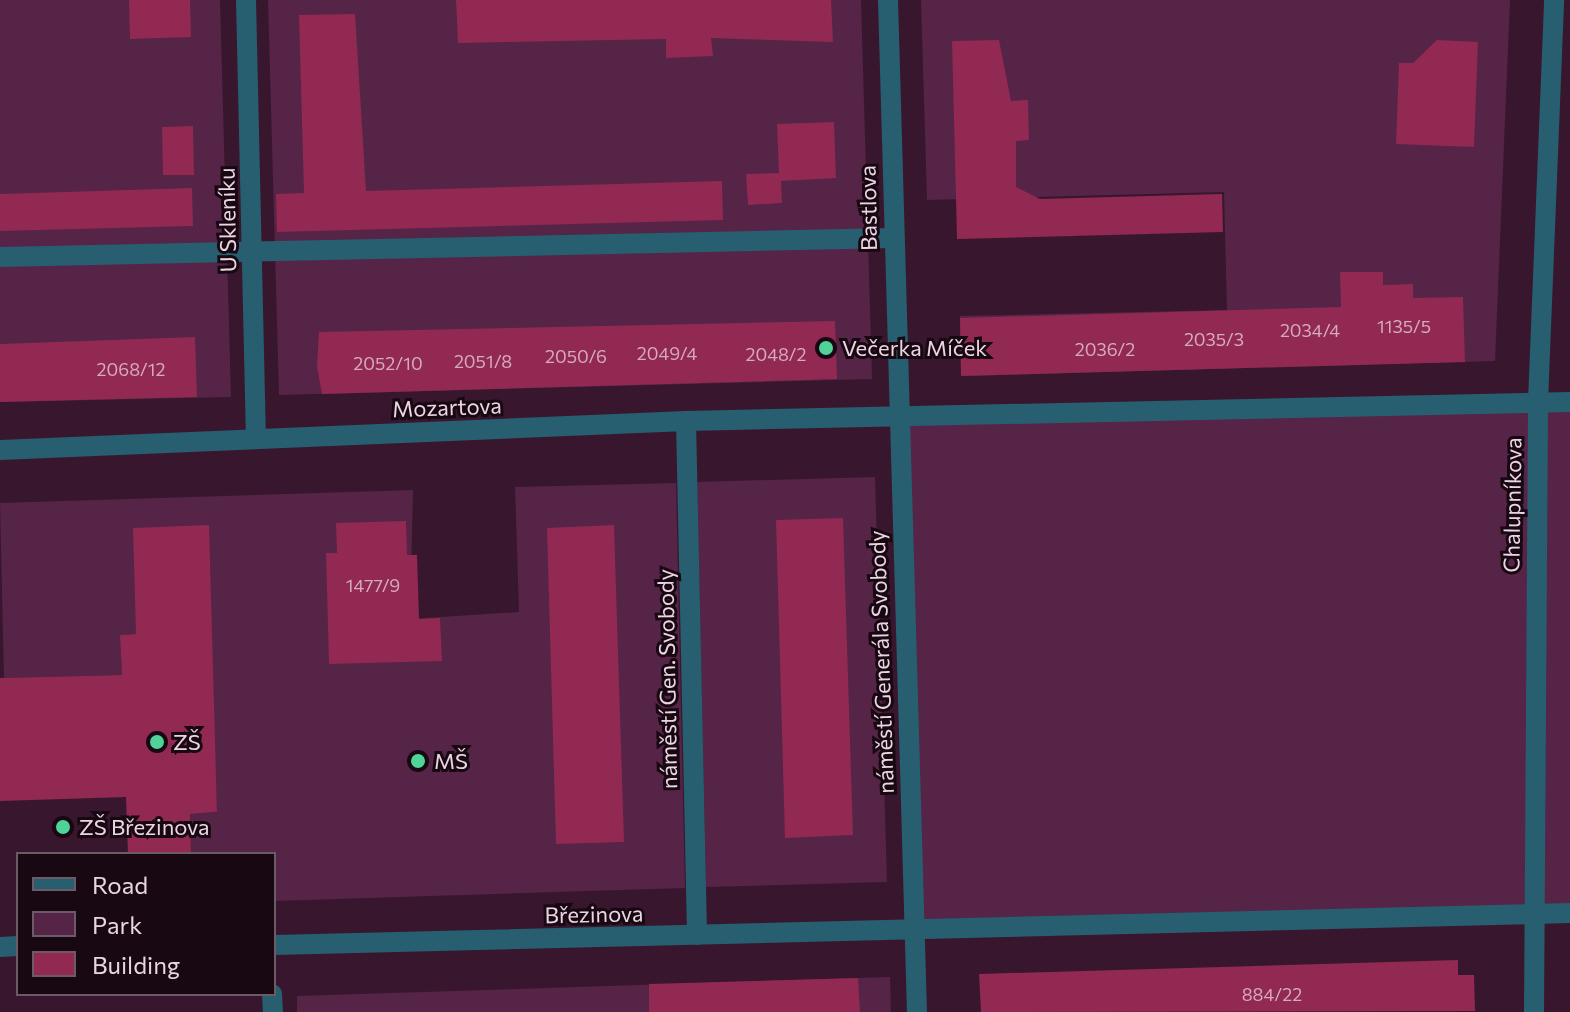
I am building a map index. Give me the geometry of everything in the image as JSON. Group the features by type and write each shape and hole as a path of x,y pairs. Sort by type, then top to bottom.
{"street":[{"name":"U Skleníku","path":"246,0 256,439"},
{"name":"Bastlova","path":"888,0 896,415"},
{"name":"Chalupníkova","path":"1534,1012 1530,914 1538,402 1554,0"},
{"path":"0,257 252,255 893,238"},
{"path":"896,415 1570,402"},
{"name":"Mozartova","path":"0,450 896,415"},
{"name":"náměstí Generála Svobody","path":"896,415 914,926"},
{"name":"náměstí Gen. Svobody","path":"686,421 697,935"},
{"path":"917,1012 914,926 1570,913"},
{"name":"Březinova","path":"276,945 697,935 914,926"}],"green space":[{"path":"0,0 220,0 231,397 0,402"},
{"path":"268,0 861,0 872,379 279,395"},
{"path":"921,0 1510,0 1495,361 961,376 960,316 1227,310 1224,192 927,200"},
{"path":"1570,401 1570,913 914,926 896,415"},
{"path":"875,477 887,882 706,887 697,482"},
{"path":"676,483 685,888 276,901 276,852 191,852 190,814 217,812 210,631 121,635 122,675 4,678 0,503 413,490 410,619 519,612 515,487"},
{"path":"890,977 891,1012 297,1012 297,996"}],"building":[{"path":"129,0 190,0 191,37 130,39"},
{"path":"456,0 831,0 833,42 711,38 713,56 666,58 666,39 458,43"},
{"path":"355,14 366,191 722,181 723,220 277,232 276,194 304,193 299,15"},
{"path":"999,40 1011,101 1028,100 1029,140 1016,141 1016,187 1040,199 1222,194 1223,232 957,239 952,41"},
{"path":"1437,40 1478,42 1474,147 1396,144 1399,63 1413,63"},
{"path":"834,122 836,178 781,181 782,203 748,205 746,174 779,173 777,124"},
{"path":"193,126 194,175 163,175 162,127"},
{"path":"192,188 193,226 0,231 0,194"},
{"path":"1340,272 1383,272 1383,285 1413,284 1413,298 1463,297 1465,362 961,376 960,318 1341,307"},
{"path":"835,321 837,379 322,394 317,367 319,332"},
{"path":"195,337 197,397 0,402 0,344"},
{"path":"843,518 853,835 785,838 776,520"},
{"path":"406,521 407,555 417,555 419,619 440,618 442,661 329,664 326,553 337,553 336,523"},
{"path":"209,525 217,812 190,814 191,852 128,852 126,797 0,801 0,678 122,675 120,635 136,634 133,528"},
{"path":"614,525 624,842 556,844 547,528"},
{"path":"1458,960 1458,975 1474,975 1475,1011 981,1012 979,974"},
{"path":"858,978 860,1012 649,1012 649,984"}],"place":[{"name":"Večerka Míček","path":"826,348"},
{"name":"ZŠ","path":"157,742"},
{"name":"MŠ","path":"418,761"},
{"name":"ZŠ Březinova","path":"63,827"}]}
